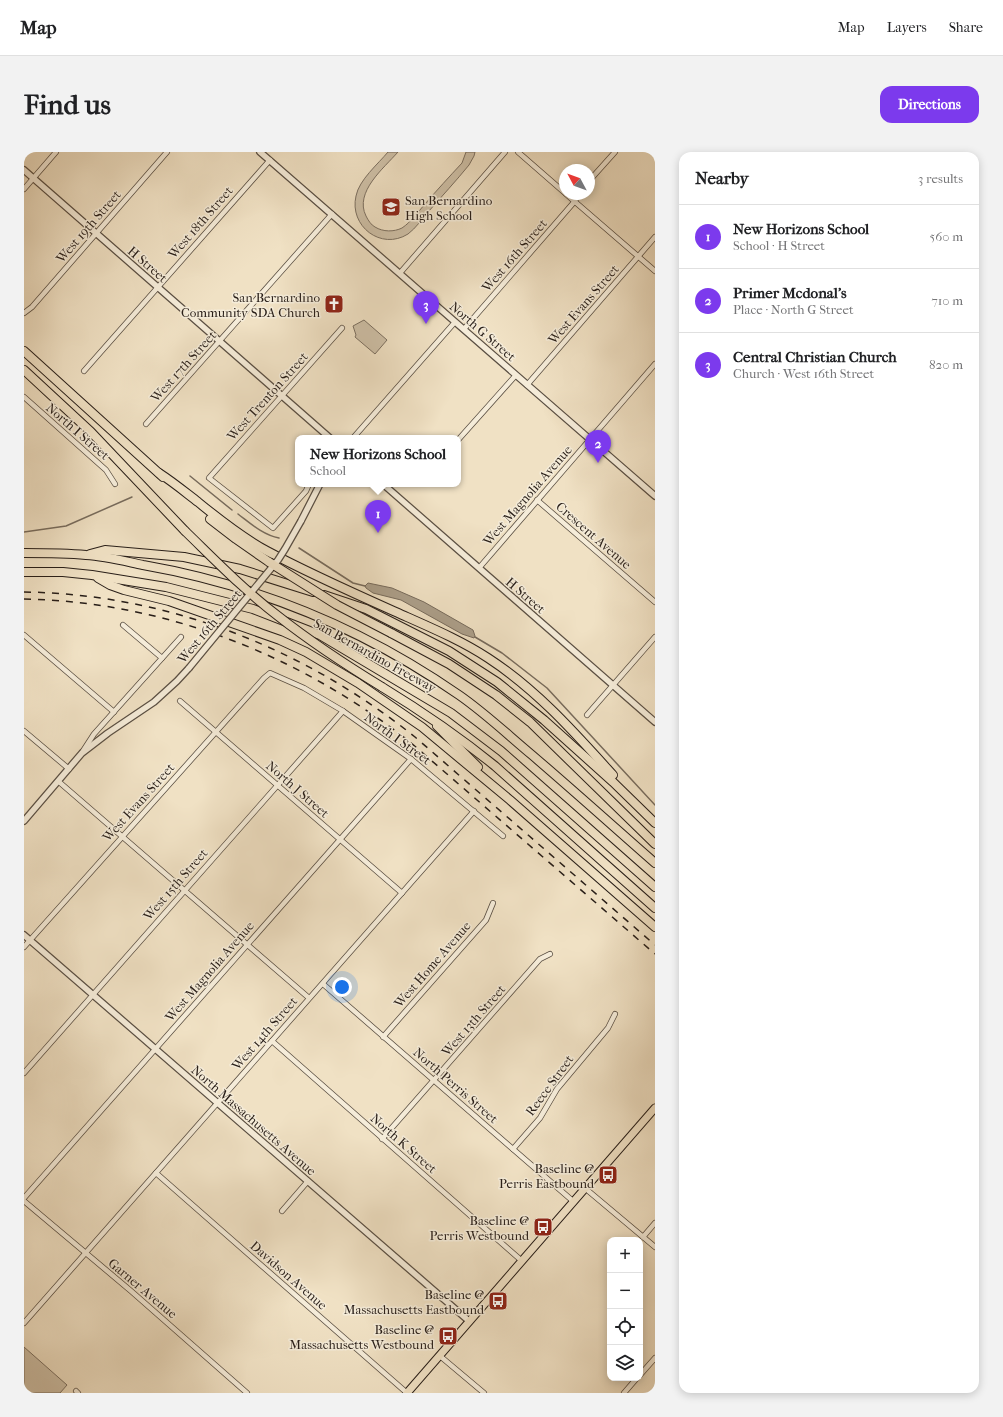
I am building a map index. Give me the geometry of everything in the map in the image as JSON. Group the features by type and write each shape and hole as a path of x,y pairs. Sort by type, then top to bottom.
{"highway":[{"path":"24,351 159,473 170,485 236,539 269,562 337,604 449,664 496,695 530,722 655,844"},
{"path":"24,370 91,432 185,531 232,577 277,615 335,658 422,711 456,735 495,766 655,908"},
{"path":"159,473 171,480 229,526 265,550 301,569 459,640 487,657 518,679 557,714 613,776 613,782"},
{"path":"88,555 105,550 184,557 259,574 366,608 449,651 497,682 544,720 613,782 655,823"},
{"name":"San Bernardino Freeway","path":"24,553 88,555 210,578 285,602 340,625 383,647 461,697 571,789 655,864"},
{"name":"San Bernardino Freeway","path":"24,572 63,572 92,575 166,587 253,609 320,635 451,713 501,752 655,887"},
{"path":"92,575 110,585 124,590 169,601 280,640 306,652 358,683 412,719 510,800 653,925"},
{"path":"422,711 510,800"}],"main road":[{"path":"407,1393 655,1108"}],"street":[{"path":"24,189 56,152"},
{"name":"West 19th Street","path":"24,313 32,307 167,152"},
{"name":"North G Street","path":"260,152 654,494"},
{"path":"400,273 505,152"},
{"path":"518,152 559,187"},
{"path":"595,174 614,152"},
{"name":"West 18th Street","path":"84,371 270,160"},
{"name":"H Street","path":"24,170 327,435"},
{"path":"575,201 655,271"},
{"name":"West 16th Street","path":"464,329 575,201"},
{"name":"West 17th Street","path":"146,424 332,214"},
{"name":"West Evans Street","path":"527,385 655,238"},
{"path":"356,435 455,322"},
{"name":"West Trenton Street","path":"308,487 306,491 273,528 209,478 342,328"},
{"name":"West Magnolia Avenue","path":"478,568 655,364"},
{"path":"461,437 516,375"},
{"name":"North I Street","path":"24,397 106,470 115,484"},
{"name":"West 16th Street","path":"82,753 108,733 154,702 189,668 278,560 292,539 318,487"},
{"name":"H Street","path":"386,487 655,722"},
{"name":"Crescent Avenue","path":"537,500 655,602"},
{"path":"123,625 162,658"},
{"path":"24,635 114,712"},
{"name":"West 16th Street","path":"24,821 82,753 94,734 181,637"},
{"path":"587,715 655,637"},
{"name":"West Evans Street","path":"24,947 215,731 270,673"},
{"name":"North I Street","path":"270,673 304,688 343,711 411,759 503,836"},
{"name":"North J Street","path":"180,701 402,893"},
{"name":"West 15th Street","path":"24,1072 343,711"},
{"path":"24,732 69,769"},
{"name":"West Magnolia Avenue","path":"24,1198 246,944 411,759"},
{"path":"58,781 309,998"},
{"name":"West 14th Street","path":"24,1323 474,811"},
{"name":"West Home Avenue","path":"383,1037 486,920 493,903"},
{"name":"North Massachusetts Avenue","path":"24,935 470,1321"},
{"name":"West 13th Street","path":"382,1139 540,959 550,954"},
{"name":"North Perris Street","path":"323,984 574,1202"},
{"name":"Reece Street","path":"513,1149 540,1118 557,1089 608,1028 615,1014"},
{"name":"North K Street","path":"272,1041 522,1261"},
{"name":"Davidson Avenue","path":"156,1173 407,1393"},
{"path":"282,1211 308,1181"},
{"path":"586,1189 655,1247"},
{"name":"Garner Avenue","path":"24,1201 85,1254 131,1291 247,1393"},
{"path":"643,1236 655,1222"},
{"path":"440,1356 484,1393"},
{"path":"643,1372 655,1358"},
{"path":"624,1393 634,1381"}],"shaded area":[{"path":"388,152 398,152 372,181 367,189 363,207 366,216 372,225 381,230 392,231 402,228 414,217 462,163 466,152 475,152 469,165 414,229 408,234 398,238 388,239 369,233 362,226 357,217 355,207 356,196 361,184 369,172"},
{"path":"364,320 387,340 375,354 355,337 356,335 353,326"},
{"path":"368,583 392,588 424,602 473,630 475,636 474,638 462,634 401,600 373,593 365,586"},
{"path":"24,1347 67,1385 60,1393 24,1393"}],"waterway":[{"path":"190,476 232,510"},
{"path":"24,532 66,526 132,497"},
{"path":"238,514 262,531 279,538"},
{"path":"299,548 353,583 365,586"},
{"path":"475,637 502,653 547,688 655,805"}],"railway":[{"path":"24,592 77,595 130,603 181,615 232,632 280,653 327,677 372,705 415,737 655,945"},
{"path":"24,599 77,602 129,610 179,623 229,639 277,659 323,683 367,711 410,742 655,954"}],"place":[{"name":"San Bernardino High School","path":"391,207"},
{"name":"San Bernardino Community SDA Church","path":"334,304"},
{"name":"Central Christian Church","path":"426,324"},
{"name":"Primer Mcdonal's","path":"598,463"},
{"name":"New Horizons School","path":"378,533"},
{"name":"Baseline @ Perris Eastbound","path":"608,1175"},
{"name":"Baseline @ Perris Westbound","path":"543,1227"},
{"name":"Baseline @ Massachusetts Eastbound","path":"498,1301"},
{"name":"Baseline @ Massachusetts Westbound","path":"448,1336"}]}
